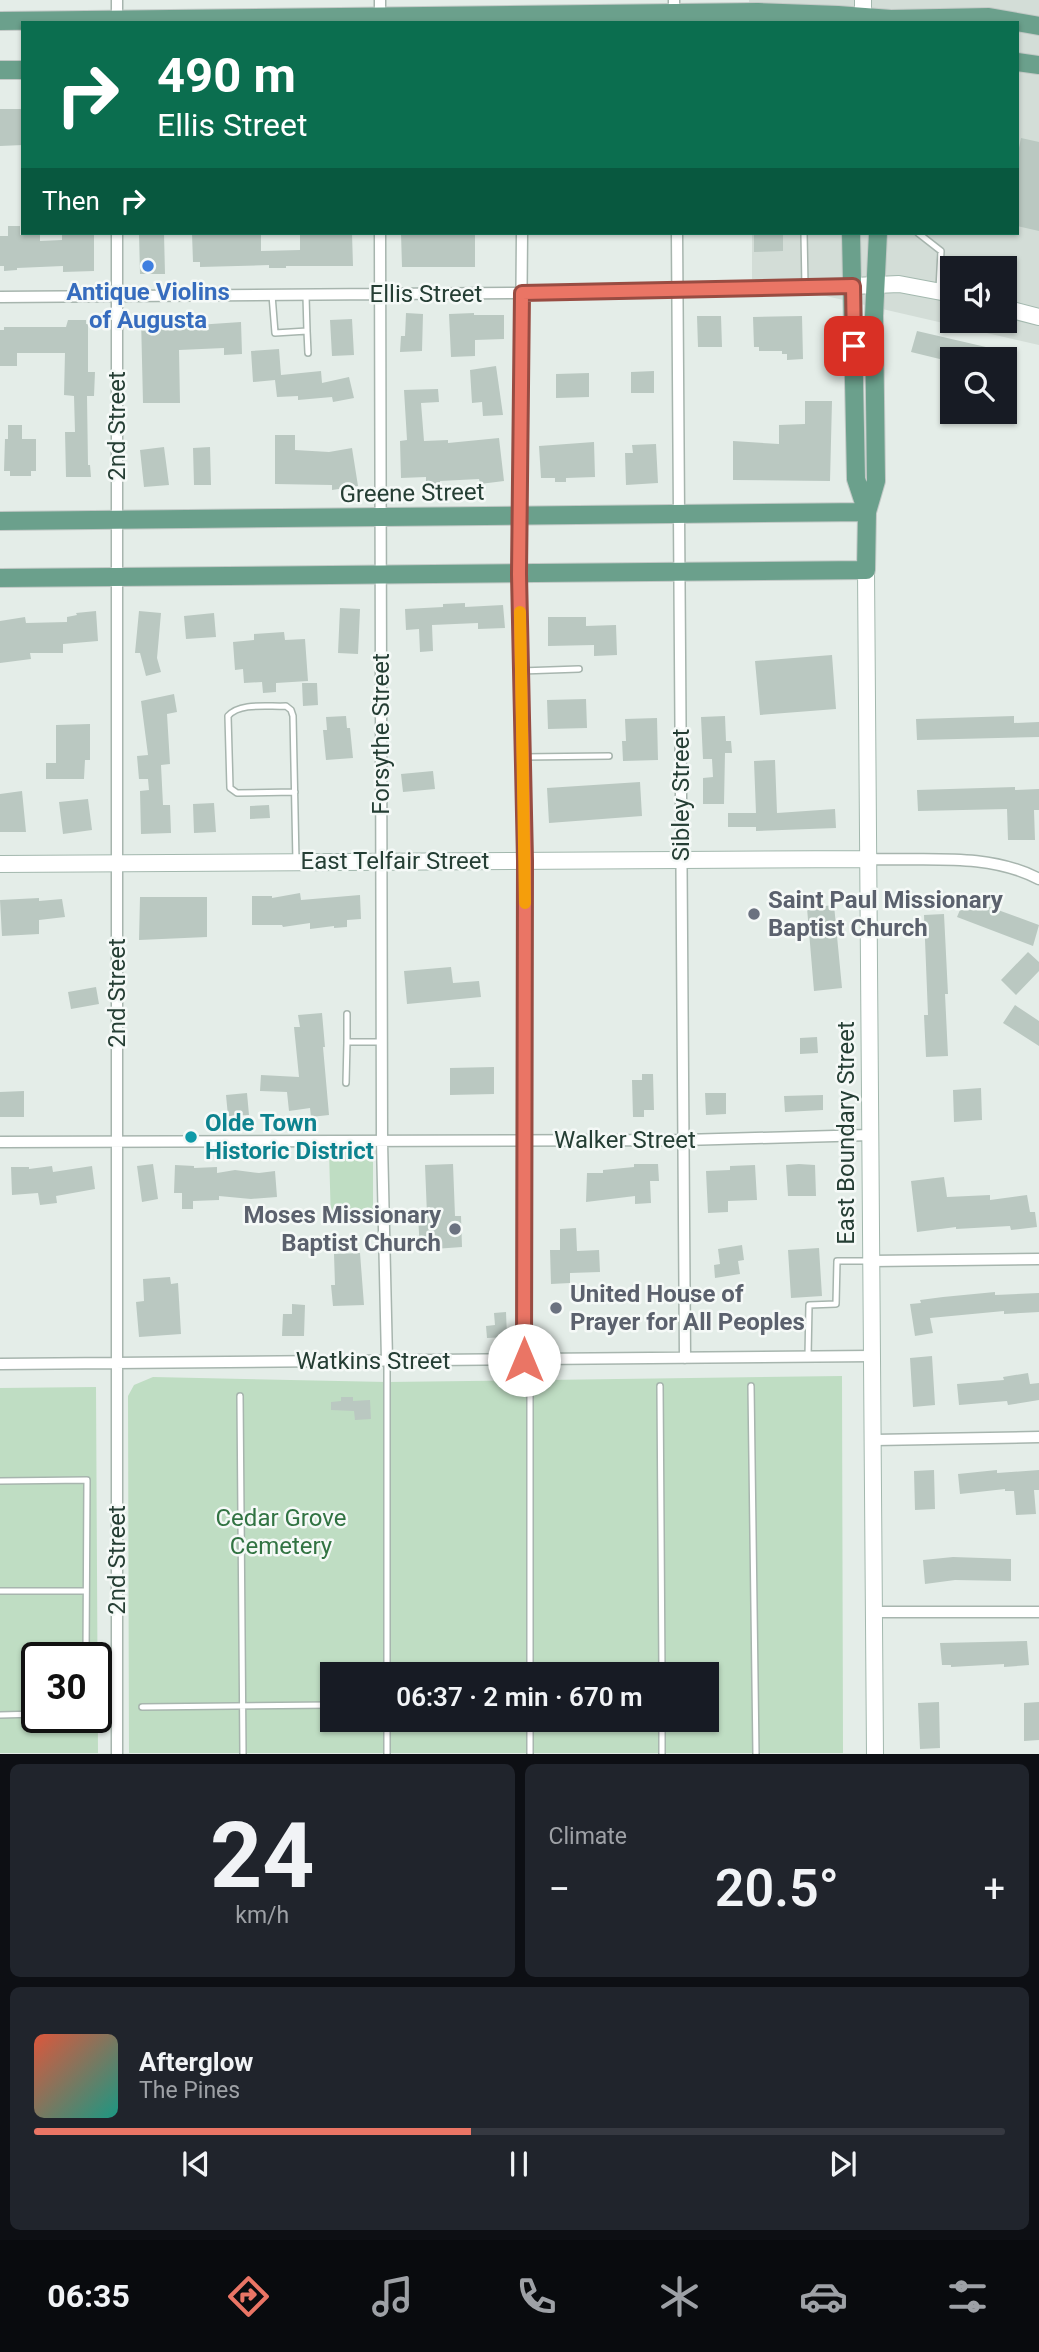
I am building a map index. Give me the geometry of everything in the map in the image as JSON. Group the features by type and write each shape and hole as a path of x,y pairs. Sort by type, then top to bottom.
{"main road":[{"path":"0,21 523,12 674,12 758,18 863,13 891,19 989,17 1011,21"},
{"path":"1019,22 1039,26"},
{"path":"1019,62 1039,65"},
{"path":"0,70 21,70"},
{"name":"East Boundary Street","path":"851,235 856,479 867,512"},
{"name":"East Boundary Street","path":"875,1754 866,569 867,512 876,481 874,316 878,235"},
{"path":"853,286 899,284 940,292"},
{"path":"1017,311 1039,317"},
{"name":"Greene Street","path":"0,521 867,512"},
{"path":"0,578 866,569"},
{"name":"East Telfair Street","path":"0,864 870,859"}],"street":[{"path":"117,0 117,21"},
{"name":"2nd Street","path":"117,235 117,1754"},
{"name":"Forsythe Street","path":"380,235 382,1142 387,1360"},
{"path":"522,235 519,574 525,861 524,1360"},
{"name":"Sibley Street","path":"677,235 685,1358"},
{"name":"Ellis Street","path":"0,297 522,293 853,286"},
{"name":"East Telfair Street","path":"870,859 995,863 1039,879"},
{"name":"Walker Street","path":"0,1142 683,1140 871,1135"},
{"path":"872,1261 1039,1259"},
{"name":"Watkins Street","path":"0,1364 872,1356"},
{"path":"874,1440 1039,1437"},
{"path":"874,1612 1039,1612"}],"lane":[{"path":"804,235 805,289"},
{"path":"921,235 941,251 941,256"},
{"path":"306,294 308,353"},
{"path":"272,295 275,333 307,331"},
{"path":"521,671 579,670"},
{"path":"295,792 237,793 230,788 228,716 232,711 240,708 286,706 292,710 295,792 296,861"},
{"path":"523,757 609,755"},
{"path":"346,1083 347,1014"},
{"path":"347,1042 382,1042"},
{"path":"808,1357 809,1305 836,1304 837,1261 872,1261"},
{"path":"387,1360 387,1662"},
{"path":"751,1385 757,1754"},
{"path":"660,1387 662,1662"},
{"path":"530,1391 530,1662"},
{"path":"240,1396 243,1754"},
{"path":"0,1481 87,1480 86,1642"},
{"path":"0,1591 86,1591"},
{"path":"142,1707 320,1705"},
{"path":"0,1715 21,1714"},
{"path":"387,1732 387,1754"},
{"path":"530,1732 530,1754"},
{"path":"662,1732 662,1754"}],"shaded area":[{"path":"749,0 1039,0 1039,345 987,333 1017,333 1017,256 940,256 940,322 752,279 752,235 1019,235 1019,21 750,21"}],"green space":[{"path":"329,1152 368,1153 373,1162 373,1222 331,1222"},
{"name":"Cedar Grove Cemetery","path":"842,1376 843,1753 129,1753 128,1396 134,1385 153,1377 387,1382"},
{"path":"96,1387 97,1642 21,1642 21,1733 98,1733 98,1753 0,1753 0,1388"}],"building":[{"path":"0,109 21,109 21,145 0,146"},
{"path":"1021,138 1039,142 1039,231 1019,226"},
{"path":"8,226 20,226 20,235 40,235 40,241 62,240 62,235 94,235 94,271 63,272 63,266 4,271 4,266 0,266 0,236 8,236"},
{"path":"139,235 164,235 165,274 140,274"},
{"path":"192,235 261,235 261,251 300,250 300,235 352,235 353,266 200,267 200,262 193,262"},
{"path":"401,235 475,235 475,267 402,267"},
{"path":"754,235 783,235 783,251 754,252"},
{"path":"406,313 423,314 422,351 400,352 401,336 405,336"},
{"path":"449,314 504,315 504,339 475,340 475,356 451,357"},
{"path":"697,316 721,316 722,347 698,347"},
{"path":"802,316 803,359 787,360 787,354 782,354 782,351 759,351 759,347 754,347 753,317"},
{"path":"182,317 182,326 241,322 242,354 224,355 224,348 179,350 180,403 143,403 141,318"},
{"path":"352,319 354,355 332,356 330,320"},
{"path":"68,320 86,320 88,324 88,372 95,372 94,396 87,396 88,465 91,477 66,477 65,432 75,432 74,396 64,395 65,353 17,353 17,366 0,366 0,330 4,330 4,327 66,327"},
{"path":"917,331 986,347 940,347 940,359 911,352"},
{"path":"279,349 281,375 321,371 322,383 349,377 354,398 333,402 332,397 298,400 298,396 277,397 275,380 253,382 251,351"},
{"path":"496,366 503,415 483,416 482,402 472,403 470,370"},
{"path":"654,371 654,393 631,393 631,372"},
{"path":"589,373 589,397 556,398 556,374"},
{"path":"438,389 439,402 421,403 424,441 448,440 448,443 499,438 504,481 480,484 479,479 440,481 440,484 426,485 426,477 401,478 400,441 407,440 404,390"},
{"path":"805,401 832,401 830,481 733,480 733,441 779,444 779,425 805,424"},
{"path":"8,425 22,425 22,439 36,439 36,471 31,471 31,476 10,476 10,471 4,471"},
{"path":"275,435 295,435 295,450 329,452 352,448 358,486 332,490 332,485 275,484"},
{"path":"594,442 595,477 566,478 566,482 555,482 555,478 541,478 539,446"},
{"path":"656,444 658,483 626,485 625,453 633,453 632,445"},
{"path":"164,447 169,485 144,487 140,450"},
{"path":"210,447 211,485 194,485 193,448"},
{"path":"465,603 465,607 503,605 505,628 478,629 478,623 432,625 433,651 420,652 419,629 406,630 405,609"},
{"path":"340,608 360,609 358,654 338,653"},
{"path":"96,611 98,641 63,644 63,653 30,653 31,659 0,663 0,621 25,617 26,623 67,622 67,617 77,615 76,613"},
{"path":"139,611 161,613 157,658 161,672 146,676 140,653 135,653"},
{"path":"214,613 216,637 186,639 184,616"},
{"path":"548,617 586,617 586,626 616,625 617,655 594,656 594,645 548,646"},
{"path":"284,632 285,640 305,639 308,681 276,683 276,692 263,693 262,682 244,683 243,669 235,670 233,642 254,640 254,634"},
{"path":"832,655 836,709 760,715 755,661"},
{"path":"302,683 317,683 318,705 303,706"},
{"path":"174,694 177,712 167,714 170,764 161,765 163,805 170,805 171,833 141,834 140,791 149,790 148,779 139,779 137,756 148,755 141,701"},
{"path":"586,699 587,728 548,729 547,700"},
{"path":"346,716 353,758 326,760 323,730 327,730 326,717"},
{"path":"725,716 726,741 731,741 732,753 725,753 724,804 703,804 703,778 713,777 712,759 703,759 701,717"},
{"path":"1014,716 1014,723 1039,722 1039,737 917,740 916,719"},
{"path":"657,718 658,760 623,761 625,719"},
{"path":"90,724 90,760 85,760 84,779 46,779 46,763 56,763 56,725"},
{"path":"775,760 777,813 835,809 836,828 756,831 756,827 728,827 728,813 756,813 754,761"},
{"path":"433,771 435,789 403,792 401,774"},
{"path":"640,782 642,816 549,823 547,788"},
{"path":"1015,787 1015,790 1039,789 1039,810 1034,810 1035,840 1008,840 1007,809 918,811 917,790"},
{"path":"22,791 26,832 0,832 0,794"},
{"path":"88,799 92,830 63,834 59,802"},
{"path":"214,803 216,832 194,833 193,804"},
{"path":"269,805 270,818 250,819 250,806"},
{"path":"300,893 301,900 360,895 361,919 347,920 347,927 334,928 310,929 310,923 283,927 252,925 252,896 272,898"},
{"path":"140,897 207,897 207,937 139,940"},
{"path":"39,898 39,901 62,899 65,917 39,920 39,934 2,936 0,900"},
{"path":"965,898 1039,925 1033,946 957,917"},
{"path":"834,905 842,988 814,991 807,908"},
{"path":"944,914 948,1056 926,1057 924,1015 928,1015 924,915"},
{"path":"1028,952 1039,962 1039,971 1016,995 1001,980"},
{"path":"451,967 453,983 479,981 481,997 407,1004 404,971"},
{"path":"96,987 99,1004 71,1009 68,992"},
{"path":"1015,1005 1039,1021 1039,1046 1003,1023"},
{"path":"322,1013 329,1115 311,1117 310,1108 289,1111 287,1092 260,1091 261,1075 299,1077 294,1027 300,1027 298,1015"},
{"path":"817,1037 818,1053 800,1054 800,1038"},
{"path":"494,1067 494,1094 450,1095 450,1068"},
{"path":"642,1074 653,1074 654,1110 644,1110 644,1117 633,1117 632,1080 642,1080"},
{"path":"981,1088 982,1120 954,1122 953,1090"},
{"path":"24,1091 24,1117 0,1117 0,1092"},
{"path":"247,1093 249,1115 228,1116 226,1095"},
{"path":"705,1093 726,1093 726,1114 706,1115"},
{"path":"823,1095 823,1110 785,1112 784,1096"},
{"path":"153,1164 158,1199 142,1202 137,1166"},
{"path":"453,1164 455,1216 461,1216 462,1247 420,1250 418,1216 427,1215 425,1165"},
{"path":"634,1164 658,1164 659,1181 650,1181 651,1203 635,1204 635,1196 586,1202 587,1173 603,1173 603,1170 634,1167"},
{"path":"175,1165 217,1167 217,1173 235,1170 259,1173 275,1171 277,1197 251,1199 219,1196 219,1200 193,1201 193,1209 182,1209 182,1193 174,1193"},
{"path":"755,1165 757,1200 728,1201 728,1212 708,1213 706,1171"},
{"path":"786,1165 815,1165 816,1196 788,1196"},
{"path":"52,1166 53,1172 92,1166 95,1189 56,1196 57,1203 40,1205 38,1193 12,1195 11,1167 29,1169"},
{"path":"944,1177 947,1197 990,1195 990,1200 1027,1195 1030,1212 1035,1212 1037,1227 1011,1230 1010,1226 956,1227 917,1232 911,1181"},
{"path":"576,1228 577,1251 599,1250 600,1272 570,1273 570,1283 551,1284 550,1250 560,1250 560,1229"},
{"path":"742,1245 744,1260 738,1261 740,1274 715,1278 714,1265 720,1264 718,1249"},
{"path":"819,1248 822,1296 791,1298 788,1250"},
{"path":"360,1253 364,1305 333,1306 331,1285 335,1285 334,1254"},
{"path":"170,1277 171,1284 178,1283 181,1334 139,1337 136,1302 144,1301 143,1279"},
{"path":"995,1292 995,1295 1039,1293 1039,1312 1004,1314 1004,1311 930,1318 933,1333 915,1336 910,1304 921,1303 920,1300"},
{"path":"292,1304 305,1305 304,1336 282,1336 283,1314 292,1314"},
{"path":"506,1312 507,1337 487,1338 486,1326 495,1325 494,1313"},
{"path":"932,1356 935,1405 913,1407 910,1358"},
{"path":"1028,1373 1030,1384 1039,1383 1039,1400 1008,1405 1007,1401 959,1405 957,1384 1004,1380 1003,1377"},
{"path":"341,1397 353,1397 353,1401 370,1400 371,1419 355,1420 354,1411 331,1410 331,1402 341,1401"},
{"path":"934,1470 935,1509 915,1510 914,1471"},
{"path":"997,1470 997,1473 1039,1470 1039,1490 1034,1490 1036,1514 1016,1515 1014,1491 1005,1489 960,1494 958,1474"},
{"path":"953,1557 1011,1559 1011,1581 955,1580 925,1584 923,1560"},
{"path":"1027,1641 1029,1665 942,1665 940,1643"},
{"path":"939,1702 940,1748 920,1749 918,1703"},
{"path":"1039,1702 1039,1740 1024,1741 1024,1703"}],"slow traffic":[{"path":"520,612 525,903"}],"place":[{"name":"Antique Violins of Augusta","path":"148,266"},
{"name":"Saint Paul Missionary Baptist Church","path":"754,914"},
{"name":"Olde Town Historic District","path":"191,1137"},
{"name":"Moses Missionary Baptist Church","path":"455,1229"},
{"name":"United House of Prayer for All Peoples","path":"556,1308"}],"route":[{"path":"524,1360 525,861 519,574 522,293 853,286 854,346"}]}
